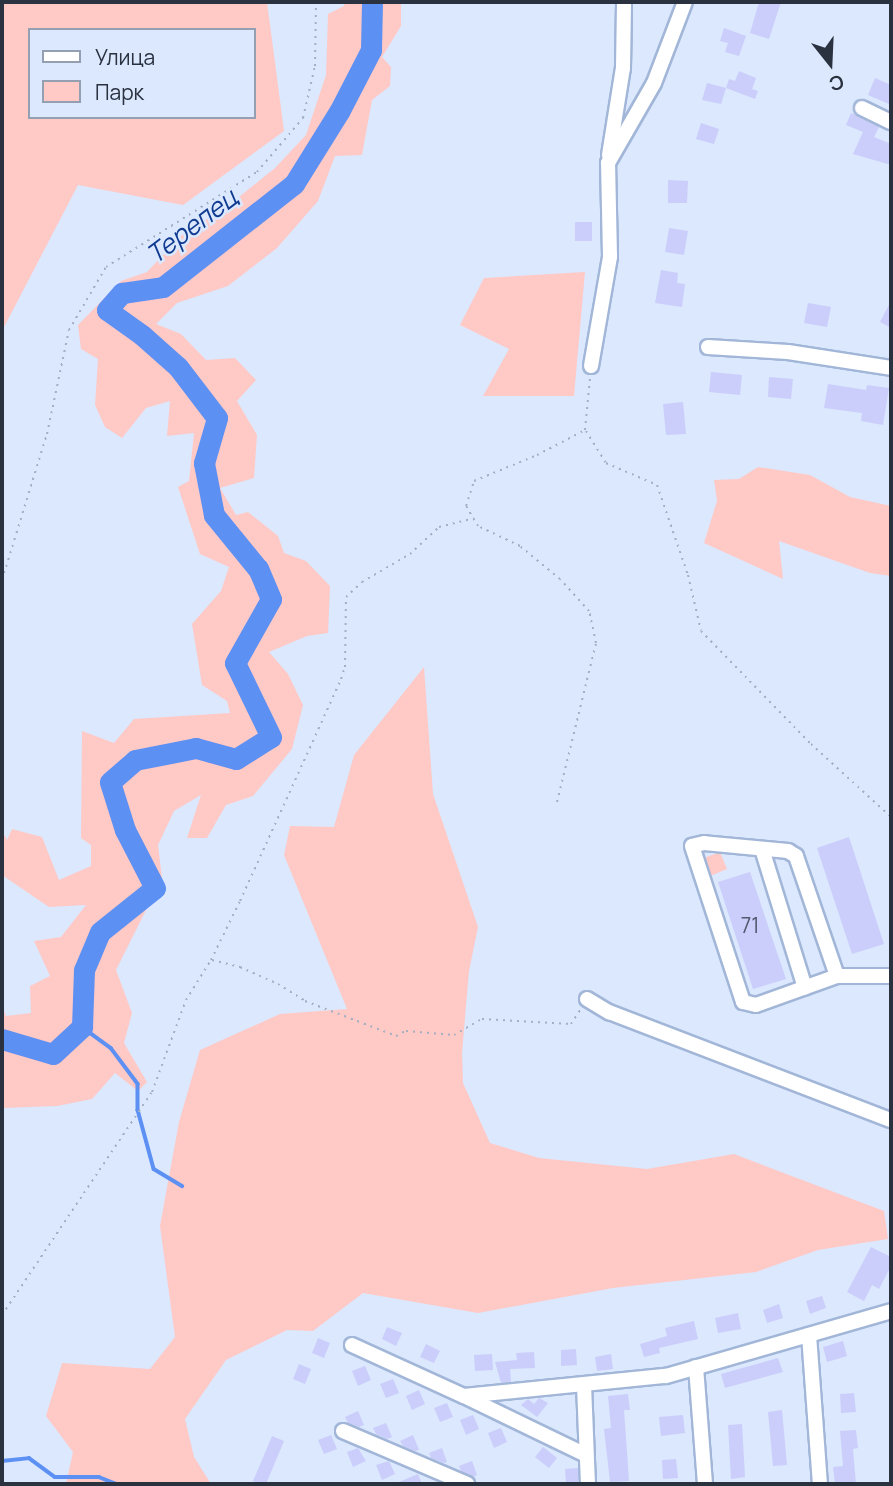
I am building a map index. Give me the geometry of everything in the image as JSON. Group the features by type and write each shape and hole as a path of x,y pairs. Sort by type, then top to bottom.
{"street":[{"path":"591,366 610,257 608,163 623,68 624,2"},
{"path":"608,163 654,83 685,2"},
{"path":"862,108 891,122"},
{"path":"708,347 788,352 891,368"},
{"path":"837,976 800,861 788,851 704,843 692,846 743,1002 756,1005 837,976 891,976"},
{"path":"762,849 805,988"},
{"path":"587,999 609,1012 891,1120"},
{"path":"464,1396 666,1376 891,1311"},
{"path":"809,1335 820,1484"},
{"path":"352,1345 584,1454"},
{"path":"696,1367 705,1484"},
{"path":"584,1385 584,1454 588,1484"},
{"path":"344,1431 467,1484"}],"path":[{"path":"2,580 47,434 69,330 106,267 257,172 303,118 314,66 316,2"},
{"path":"591,366 585,430 606,463 657,485 688,575 701,631 811,744 891,817"},
{"path":"557,802 596,643 589,611 560,579 520,546 478,526 466,506 474,481 537,455 585,430"},
{"path":"2,1315 152,1092 186,1000 211,960 341,679 345,667 346,597 362,583 410,554 439,527 474,518"},
{"path":"211,960 240,967 278,984 305,1001 396,1036 406,1031 454,1035 482,1019 571,1024 587,999"}],"green space":[{"path":"2,2 267,2 284,131 183,205 78,185 2,331"},
{"path":"345,2 401,2 401,26 382,57 391,67 390,86 372,100 362,155 335,156 318,201 277,248 228,286 177,303 156,324 181,334 206,360 235,358 256,380 237,401 257,435 254,478 220,488 236,515 248,512 278,536 284,553 306,561 330,586 328,633 307,636 269,652 288,674 303,705 292,749 253,796 226,805 207,838 187,838 201,795 174,811 158,845 162,878 116,970 132,1013 124,1043 147,1082 138,1091 115,1073 92,1099 57,1106 2,1108 2,1007 6,1016 31,1013 30,986 50,976 34,941 61,937 86,905 49,907 2,875 2,831 7,840 12,829 42,837 59,880 91,866 91,845 81,838 82,731 114,743 134,719 230,713 227,701 202,685 192,624 221,591 229,567 200,554 178,487 189,481 194,433 167,436 170,401 146,408 122,438 105,427 95,405 98,359 81,349 78,325 121,281 147,272 183,234 229,205 275,168 306,135 326,75 328,14 344,6"},
{"path":"585,272 574,396 483,396 509,349 460,325 484,278"},
{"path":"758,467 810,475 850,497 891,506 891,576 870,573 779,541 783,579 704,543 717,501 714,480 739,479"},
{"path":"424,667 433,794 478,927 469,971 462,1053 463,1083 490,1143 539,1158 647,1169 734,1154 884,1211 888,1239 818,1250 756,1272 613,1288 478,1313 363,1293 313,1331 287,1330 226,1360 185,1419 194,1457 211,1484 66,1484 73,1452 46,1416 62,1363 150,1369 175,1337 160,1226 179,1122 200,1050 280,1014 347,1009 284,855 290,826 334,827 354,755"},
{"path":"720,852 727,869 710,876 704,858"}],"building":[{"path":"759,2 781,2 769,39 750,33"},
{"path":"724,28 746,36 739,56 725,52 728,43 720,41"},
{"path":"739,71 756,78 752,89 758,91 755,99 726,88 729,79 735,81"},
{"path":"875,78 891,85 889,104 868,95"},
{"path":"707,83 726,88 721,104 702,100"},
{"path":"851,113 879,127 874,137 891,144 891,165 853,154 863,132 846,125"},
{"path":"701,123 719,129 714,144 696,139"},
{"path":"668,180 688,181 687,203 668,203"},
{"path":"575,222 592,222 592,241 575,241"},
{"path":"669,228 688,231 684,255 665,252"},
{"path":"661,270 678,273 677,283 685,284 682,307 655,303"},
{"path":"891,301 891,328 880,322"},
{"path":"808,303 831,307 827,327 804,323"},
{"path":"711,372 742,375 740,395 709,392"},
{"path":"769,377 793,379 791,399 768,397"},
{"path":"828,384 866,390 867,385 889,388 883,425 861,421 862,413 824,408"},
{"path":"683,402 686,434 666,435 663,404"},
{"path":"849,837 884,944 852,954 817,848"},
{"path":"750,872 786,979 753,989 718,882"},
{"path":"871,1247 891,1257 891,1266 879,1289 872,1285 864,1301 847,1292"},
{"path":"822,1296 826,1308 810,1314 806,1301"},
{"path":"779,1304 783,1318 767,1323 763,1310"},
{"path":"738,1313 741,1329 718,1333 715,1318"},
{"path":"694,1321 698,1339 659,1348 660,1353 644,1357 640,1344 667,1336 665,1328"},
{"path":"387,1327 402,1333 396,1346 382,1339"},
{"path":"318,1338 330,1343 324,1358 312,1353"},
{"path":"843,1341 847,1356 827,1362 823,1347"},
{"path":"426,1344 440,1351 434,1363 420,1357"},
{"path":"576,1349 577,1365 561,1366 561,1350"},
{"path":"534,1352 535,1368 510,1369 511,1382 501,1383 495,1362 517,1360 516,1353"},
{"path":"492,1354 493,1370 475,1371 474,1355"},
{"path":"611,1354 613,1369 597,1371 595,1357"},
{"path":"778,1358 783,1372 725,1388 721,1374"},
{"path":"299,1364 311,1369 305,1384 293,1379"},
{"path":"365,1366 371,1380 358,1386 352,1371"},
{"path":"393,1379 399,1393 386,1398 380,1384"},
{"path":"419,1390 425,1404 412,1410 406,1396"},
{"path":"854,1393 856,1412 841,1413 840,1394"},
{"path":"628,1394 630,1410 624,1410 629,1481 610,1482 604,1429 611,1428 608,1396"},
{"path":"539,1398 548,1403 537,1417 521,1405 528,1399 534,1404"},
{"path":"447,1403 453,1417 440,1422 434,1408"},
{"path":"782,1410 787,1465 773,1466 768,1412"},
{"path":"358,1411 364,1425 359,1427 348,1423 345,1417"},
{"path":"473,1415 479,1429 466,1435 460,1420"},
{"path":"683,1415 685,1433 661,1436 659,1417"},
{"path":"386,1423 392,1437 387,1439 376,1434 373,1428"},
{"path":"742,1424 745,1477 731,1479 728,1425"},
{"path":"501,1428 507,1442 494,1448 488,1433"},
{"path":"856,1430 858,1448 853,1449 856,1484 835,1484 833,1467 843,1466 840,1431"},
{"path":"331,1435 337,1449 324,1454 318,1440"},
{"path":"413,1435 419,1450 403,1446 400,1441"},
{"path":"272,1436 284,1441 266,1484 261,1484 253,1481"},
{"path":"543,1447 557,1458 549,1468 535,1457"},
{"path":"358,1448 366,1461 353,1467 347,1452"},
{"path":"442,1448 447,1462 444,1463 431,1458 429,1453"},
{"path":"676,1459 678,1478 663,1479 662,1460"},
{"path":"389,1461 395,1474 382,1480 376,1465"},
{"path":"472,1461 477,1475 473,1477 461,1471 459,1466"},
{"path":"578,1468 578,1483 566,1484 565,1469"},
{"path":"418,1474 422,1484 394,1484"}],"waterway":[{"name":"Терепец","path":"2,1039 53,1054 82,1027 84,970 100,932 155,888 125,830 110,782 135,760 196,748 236,759 271,737 235,663 271,599 258,569 214,515 204,463 217,418 178,367 142,335 107,310 122,293 163,287 294,184 340,110 371,50 372,2"},
{"path":"82,1027 111,1048 138,1084 138,1110 154,1169 182,1186"},
{"path":"2,1461 29,1458 55,1477 99,1477 116,1484"}]}
